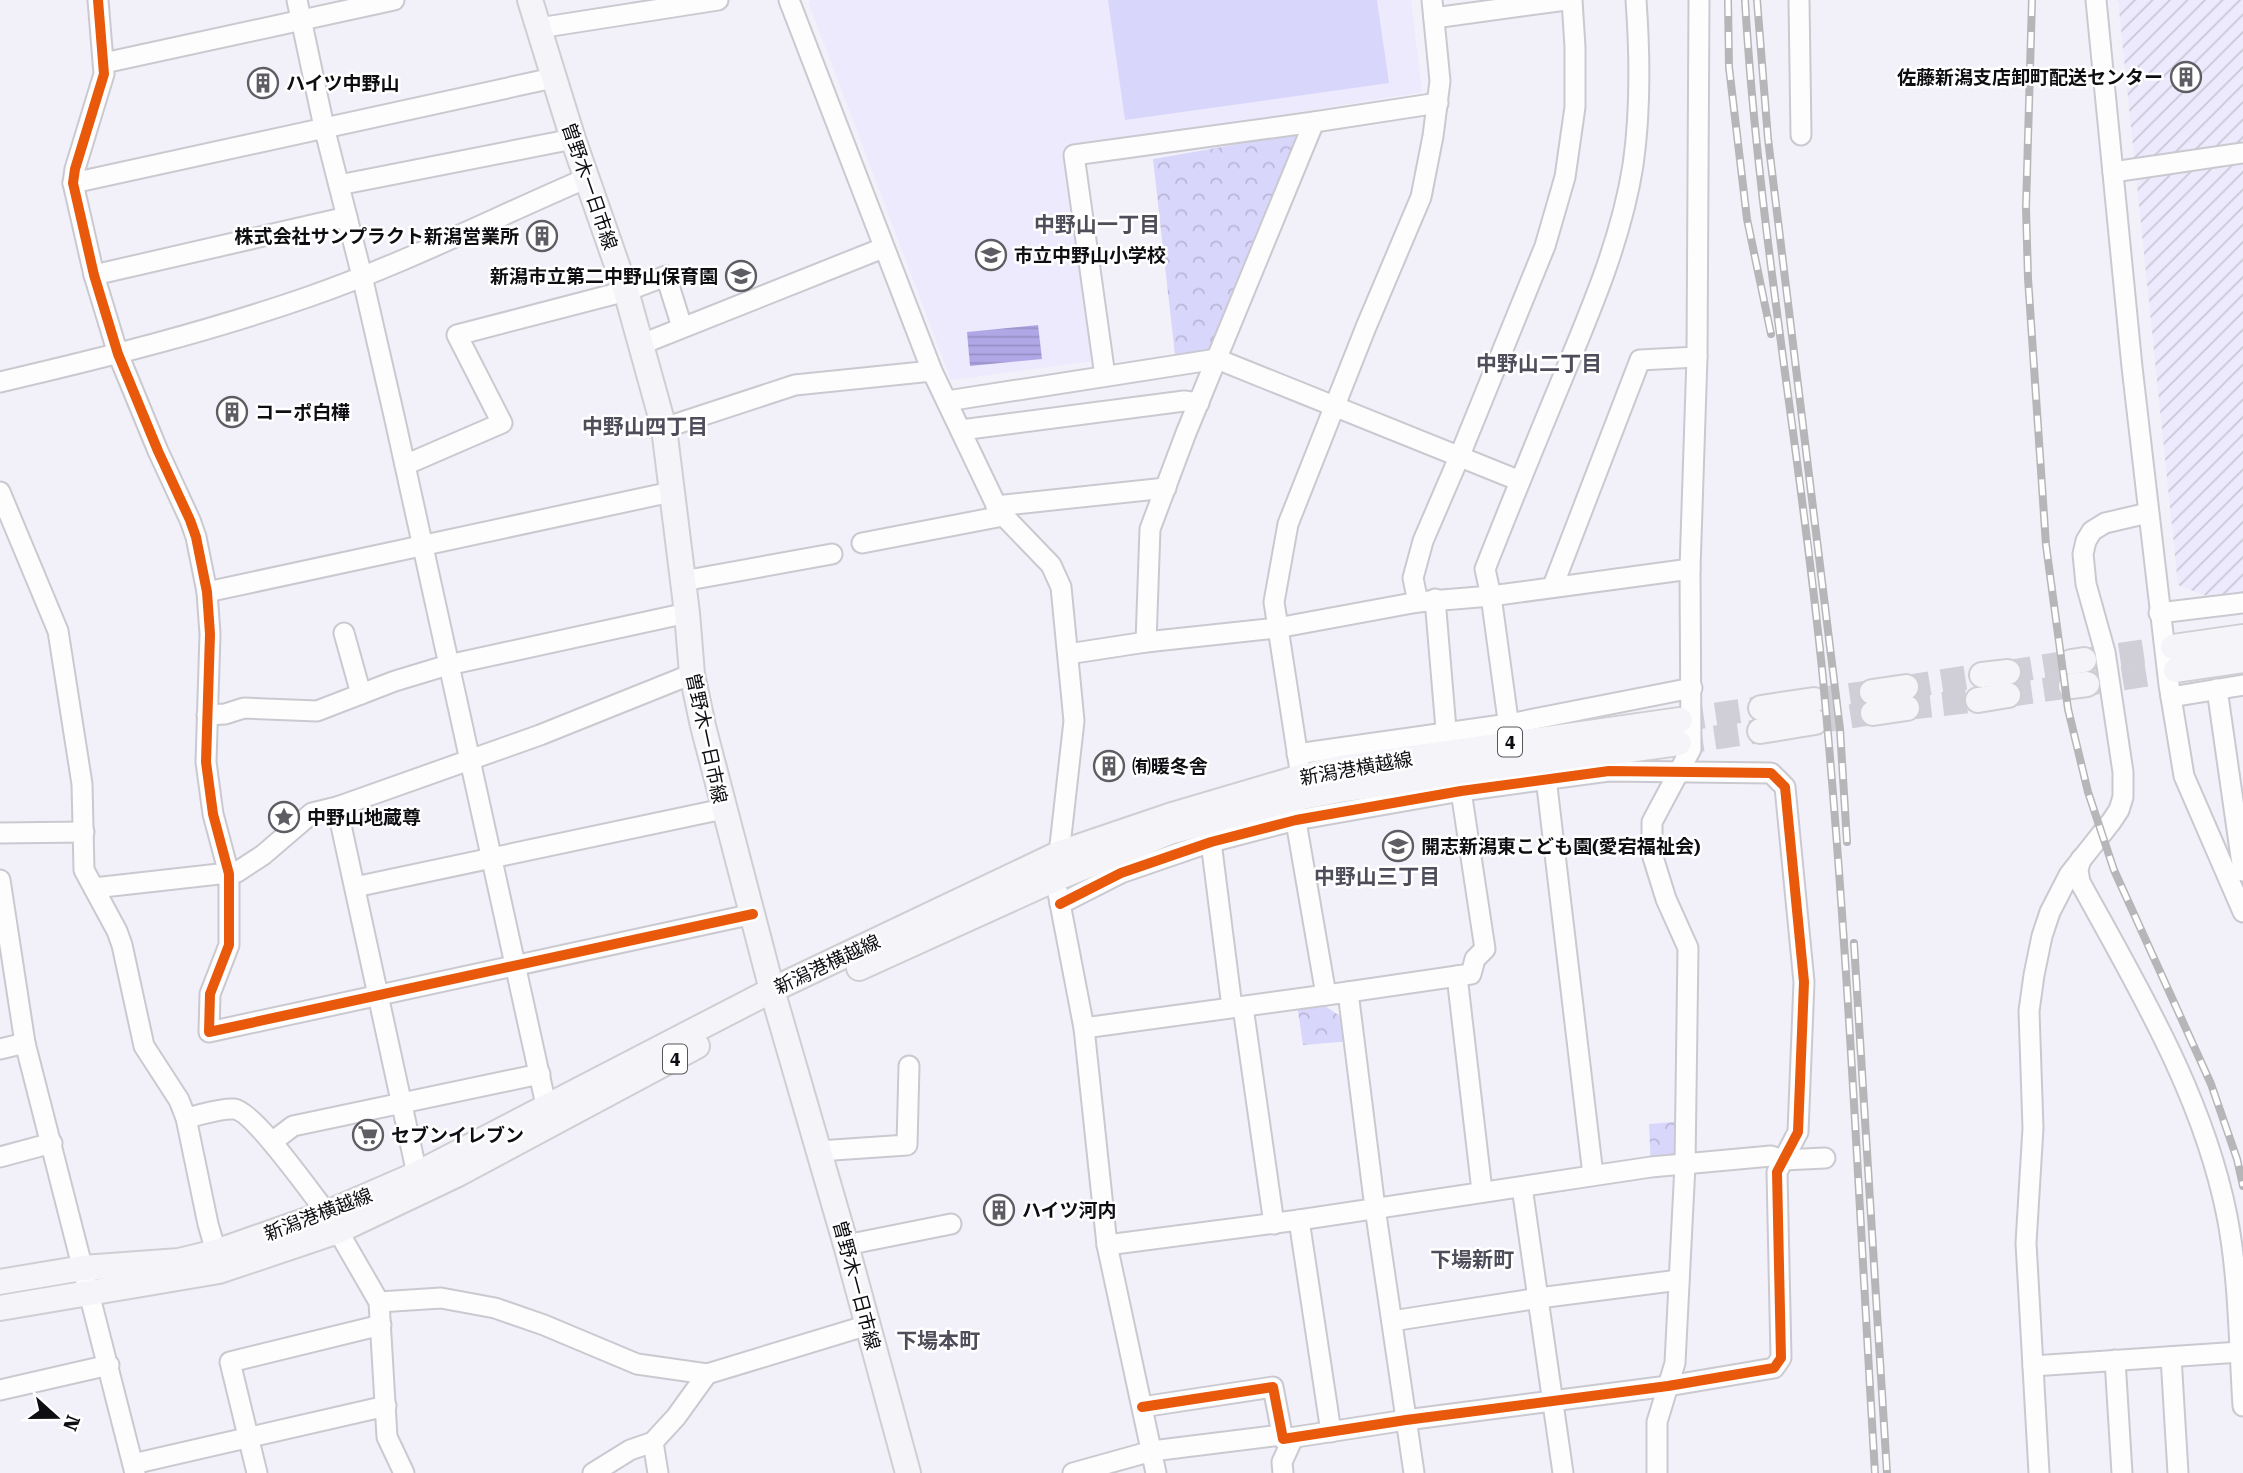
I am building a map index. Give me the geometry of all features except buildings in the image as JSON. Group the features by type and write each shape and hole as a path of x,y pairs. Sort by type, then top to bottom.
{"main road":[{"name":"曽野木一日市線","path":"530,0 573,139 626,291 664,428 692,674 723,809 908,1473"},
{"path":"2243,637 2174,658 2243,660"},
{"path":"1980,688 2008,683"},
{"path":"1872,702 1907,697"},
{"path":"1761,719 1814,711"},
{"name":"新潟港横越線","path":"0,1282 83,1268 179,1261 332,1222 546,1105 775,997 1060,853 1169,816 1296,787 1345,789 1679,731 1510,733 1447,742 1341,768 1296,787 1170,832 775,997 458,1174 332,1222 219,1271 0,1308"}],"street":[{"path":"98,0 104,74 73,183 94,275 118,354 190,520 207,592 211,634 206,762 214,814 229,874 229,945 210,994 209,1032 753,914"},
{"path":"297,0 324,127 362,276 405,465 546,1105"},
{"path":"104,63 394,0"},
{"path":"539,28 718,0"},
{"path":"789,0 932,370 1000,511 1056,573 1061,587 1074,721 1055,879 1084,1028 1107,1245 1156,1473"},
{"path":"1326,995 1296,787 1274,603 1289,524 1421,197 1440,81 1433,9 1566,0"},
{"path":"1447,742 1427,601 1413,578 1423,541 1545,246 1565,177 1575,107 1573,0"},
{"path":"1636,0 1640,54 1638,117 1633,165 1624,211 1594,303 1485,569 1510,733 1692,688"},
{"path":"1657,1473 1657,1422 1675,1363 1685,1165 1688,948 1666,899 1652,854 1652,822 1691,749 1690,569 1697,357 1699,0"},
{"path":"1799,0 1801,135"},
{"path":"2096,0 2148,513 2171,697 2184,776 2243,912"},
{"path":"73,183 553,78"},
{"path":"1105,376 1074,155 1438,103"},
{"path":"1146,642 1150,529 1314,122"},
{"path":"339,185 573,139"},
{"path":"2113,172 2243,153"},
{"path":"0,382 118,354 307,297 362,276 587,178"},
{"path":"94,275 347,218"},
{"path":"642,344 883,248"},
{"path":"405,465 502,423 457,335 626,291 666,276 682,327"},
{"path":"1553,586 1640,360 1697,357"},
{"path":"947,401 1217,359 1520,481"},
{"path":"664,428 795,385 932,370"},
{"path":"961,430 1184,401 1199,403"},
{"path":"862,543 1000,511 1166,488"},
{"path":"0,492 58,631 82,784 84,870 122,944 144,1045 186,1118 216,1252"},
{"path":"207,592 671,492"},
{"path":"2039,1473 2025,1243 2033,1128 2029,1011 2034,975 2050,912 2059,891 2081,858 2119,810 2124,784 2105,652 2086,584 2083,554 2086,541 2092,531 2105,523 2148,513"},
{"path":"683,581 832,554"},
{"path":"1068,654 1146,642 1277,628 1427,601 1491,596 1690,569"},
{"path":"2160,613 2243,603"},
{"path":"207,715 225,714 244,708 317,711 447,665 687,613"},
{"path":"344,633 361,694"},
{"path":"94,888 237,872 263,855 312,813 337,807 540,735 692,674"},
{"path":"2171,697 2243,685"},
{"path":"2217,689 2243,871"},
{"path":"1059,905 1121,873 1211,842 1296,787 1461,791 1609,771 1771,773 1785,787 1804,982 1798,1132 1777,1172 1781,1358 1773,1368 1668,1386 1331,1432 1152,1451 1073,1473"},
{"path":"1546,778 1593,1175"},
{"path":"1084,1028 1471,974 1475,959 1485,949 1461,791"},
{"path":"337,807 417,1174"},
{"path":"355,887 723,809"},
{"path":"0,833 84,832"},
{"path":"1211,842 1274,1224"},
{"path":"2081,858 2078,870 2080,882 2159,1026 2189,1094 2215,1167 2227,1215 2235,1265 2243,1406"},
{"path":"0,880 5,940 26,1043 134,1469 248,1437 386,1406"},
{"path":"1457,976 1482,1191"},
{"path":"1348,992 1375,1208 1414,1473"},
{"path":"0,1049 26,1043"},
{"path":"819,1151 907,1145 909,1066"},
{"path":"272,1142 293,1126 540,1074"},
{"path":"186,1118 234,1109 244,1112 272,1142 332,1222 379,1302 387,1437 404,1473"},
{"path":"0,1157 52,1143"},
{"path":"1107,1245 1274,1224 1651,1167 1771,1156 1782,1160 1825,1158"},
{"path":"1522,1187 1563,1473"},
{"path":"1299,1220 1331,1432"},
{"path":"846,1245 951,1224"},
{"path":"1392,1321 1679,1280"},
{"path":"379,1302 441,1298 495,1308 544,1325 637,1364 707,1374 868,1325"},
{"path":"257,1473 230,1362 381,1325"},
{"path":"2033,1366 2240,1352"},
{"path":"2171,1357 2178,1473"},
{"path":"2115,1360 2122,1473"},
{"path":"0,1390 109,1365"},
{"path":"593,1473 630,1450 653,1442 676,1417 707,1374"},
{"path":"1142,1407 1273,1387 1287,1436 1282,1462 1283,1473"},
{"path":"653,1442 658,1473"}],"shaded area":[{"name":"市立中野山小学校","path":"811,0 1411,0 1422,92 1064,150 1093,361 951,380 809,4"},
{"path":"2118,0 2243,0 2243,599 2222,602 2178,585"},
{"path":"1038,325 1042,359 970,366 967,332"}],"green space":[{"path":"1108,0 1377,0 1389,83 1125,120"},
{"path":"1296,134 1298,139 1214,347 1208,351 1175,355 1153,159"},
{"path":"1319,1002 1349,1022 1352,1041 1303,1045 1297,1004"},
{"path":"1685,1121 1685,1165 1651,1167 1649,1124"}],"tunnel":[{"path":"2084,660 2173,647"},
{"path":"2008,672 2071,662"},
{"path":"2087,684 2176,670"},
{"path":"1906,687 1982,675"},
{"path":"2008,695 2071,686"},
{"path":"1814,700 1872,692"},
{"path":"1907,708 1978,700"},
{"path":"1680,720 1761,708"},
{"path":"1815,722 1873,713"},
{"path":"1679,743 1760,731"}],"railway":[{"path":"1728,0 1729,67 1747,219 1771,334"},
{"path":"1745,0 1760,170 1814,594 1832,778 1875,1473"},
{"path":"1757,0 1768,139 1840,729 1847,842"},
{"path":"2032,0 2026,208 2028,278 2046,545 2068,709 2088,792 2114,870 2211,1084 2237,1159 2243,1186"},
{"path":"1854,943 1887,1473"}],"cycle path":[{"path":"98,0 104,74 73,183 94,275 118,354 190,520 207,592 210,634 206,762 213,814 229,874 229,945 210,994 209,1032 753,914"},
{"path":"1060,904 1121,873 1211,842 1296,820 1461,791 1609,771 1771,773 1785,787 1804,982 1798,1132 1777,1172 1781,1358 1774,1368 1668,1386 1283,1439 1273,1387 1142,1407"}],"place":[{"name":"佐藤新潟支店卸町配送センター","path":"2186,77"},
{"name":"ハイツ中野山","path":"263,83"},
{"name":"株式会社サンプラクト新潟営業所","path":"542,236"},
{"name":"市立中野山小学校","path":"991,255"},
{"name":"新潟市立第二中野山保育園","path":"741,276"},
{"name":"コーポ白樺","path":"232,412"},
{"name":"㈲暖冬舎","path":"1109,766"},
{"name":"中野山地蔵尊","path":"284,817"},
{"name":"開志新潟東こども園(愛宕福祉会)","path":"1398,846"},
{"name":"セブンイレブン","path":"368,1135"},
{"name":"ハイツ河内","path":"999,1210"}],"district":[{"name":"中野山一丁目","path":"1097,225"},
{"name":"中野山二丁目","path":"1539,364"},
{"name":"中野山四丁目","path":"645,427"},
{"name":"中野山三丁目","path":"1377,877"},
{"name":"下場新町","path":"1472,1260"},
{"name":"下場本町","path":"938,1341"}]}
